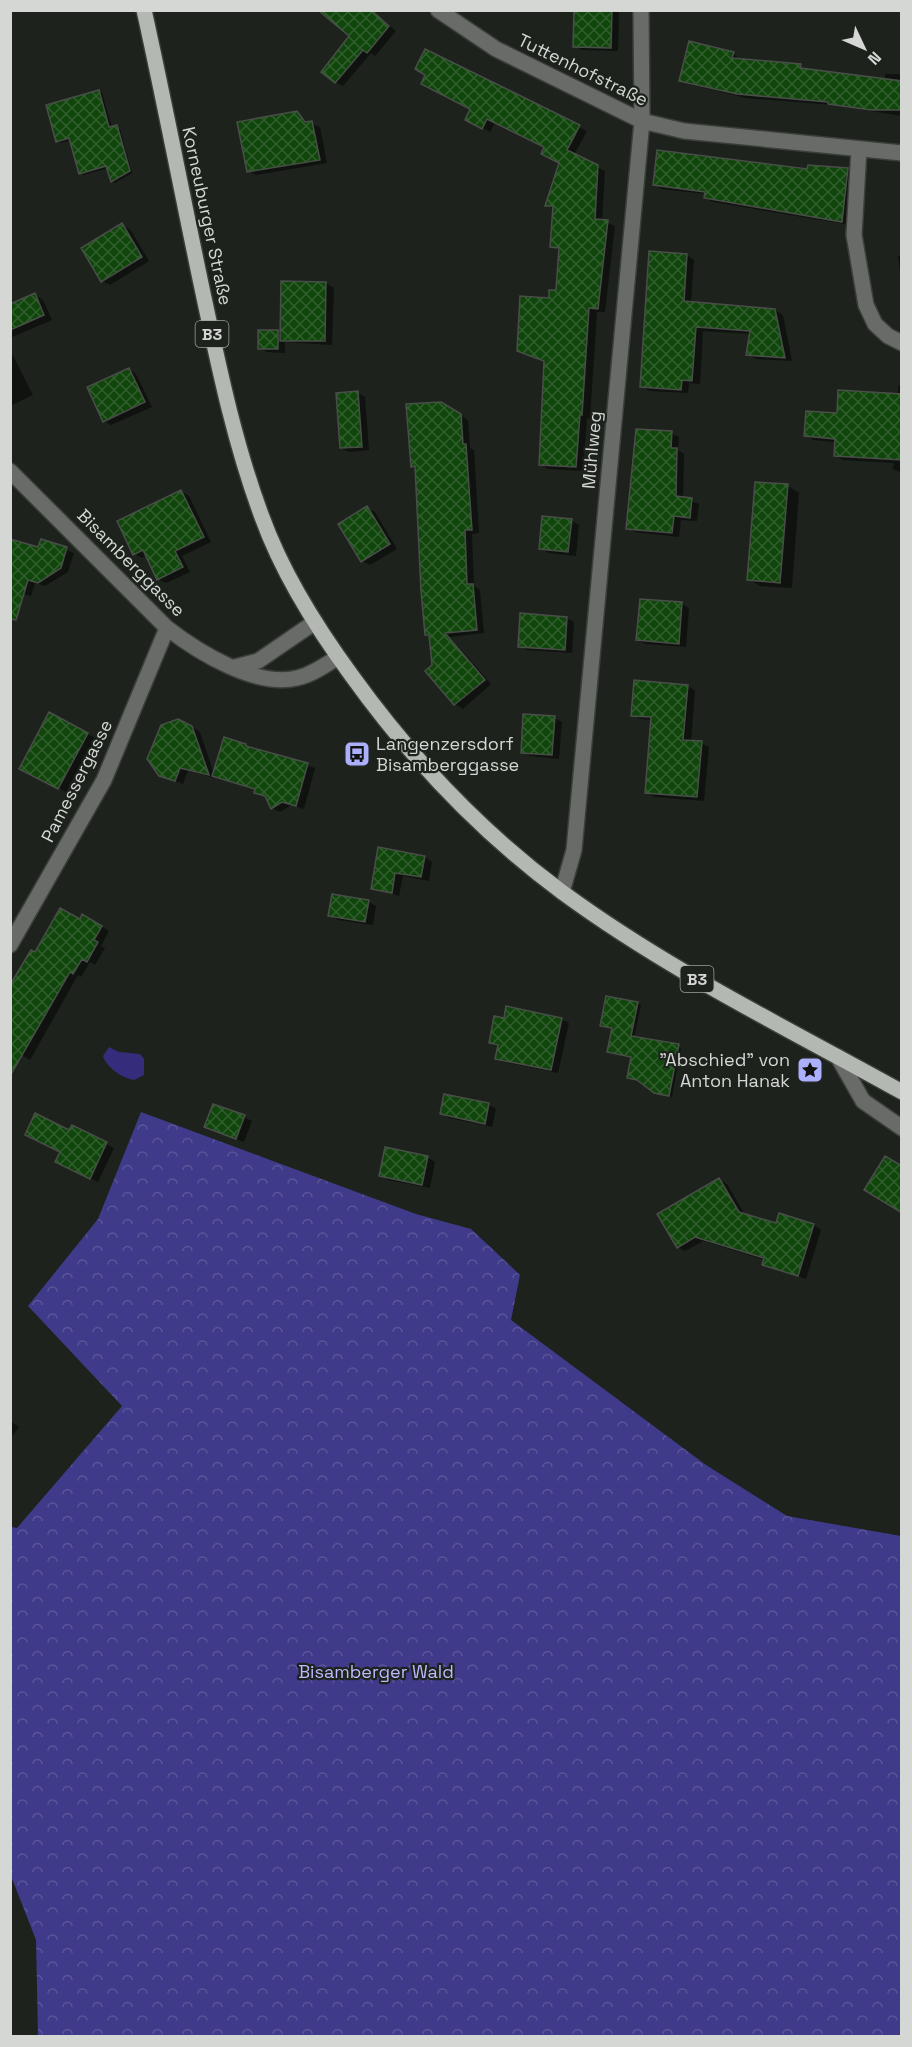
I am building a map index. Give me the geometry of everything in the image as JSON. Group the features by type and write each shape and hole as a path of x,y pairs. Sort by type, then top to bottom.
{"main road":[{"name":"Korneuburger Straße","path":"144,10 213,339 244,458 276,552 315,622 338,657 390,726 460,805 562,892 683,970 902,1092"}],"street":[{"name":"Tuttenhofstraße","path":"438,10 496,50 642,121 684,131 902,153"},
{"name":"Mühlweg","path":"562,892 574,850 642,121 641,10"},
{"path":"859,149 854,235 866,305 875,324 888,336 902,343"},
{"name":"Bisamberggasse","path":"10,471 167,628 192,647 250,675 284,680 299,678 338,657"},
{"path":"235,667 258,661 315,622"},
{"name":"Pamessergasse","path":"10,945 104,780 167,628"},
{"path":"838,1057 863,1101 902,1128"}],"green space":[{"name":"Bisamberger Wald","path":"141,1112 416,1214 471,1229 520,1275 511,1320 706,1465 787,1516 901,1536 901,2036 38,2036 36,1940 11,1876 11,1527 17,1528 122,1406 28,1306 98,1219"}],"shaded area":[{"path":"109,1047 119,1052 140,1054 144,1059 144,1075 134,1080 115,1072 103,1056"}],"building":[{"path":"318,10 371,10 389,26 367,53 363,50 335,83 321,72 349,36"},
{"path":"574,10 612,10 611,48 573,47"},
{"path":"689,41 734,52 732,58 801,64 801,68 902,81 902,110 871,110 828,104 828,102 737,94 679,81"},
{"path":"425,49 580,125 567,150 598,165 595,219 608,220 598,309 589,308 576,467 539,465 544,361 517,351 520,296 549,298 549,290 556,290 559,248 550,247 553,206 545,206 559,163 541,154 544,147 487,119 482,129 465,120 470,109 421,84 425,75 415,69"},
{"path":"99,90 109,127 117,125 130,171 111,182 106,166 79,174 69,138 56,142 46,105"},
{"path":"297,111 305,122 312,121 320,160 247,172 237,122"},
{"path":"657,150 807,169 808,165 848,168 842,222 704,198 705,192 653,185"},
{"path":"122,223 142,257 101,282 81,248"},
{"path":"649,251 687,254 684,301 775,309 785,358 746,355 750,331 696,327 692,381 682,380 681,390 640,387"},
{"path":"281,281 326,282 325,341 280,341"},
{"path":"35,293 44,315 10,330 10,304"},
{"path":"258,330 278,330 278,349 258,349"},
{"path":"129,368 145,402 103,422 87,387"},
{"path":"838,390 902,394 902,460 834,456 835,439 804,436 806,411 837,413"},
{"path":"358,391 362,447 340,448 336,393"},
{"path":"441,402 461,414 463,444 466,444 472,530 465,530 467,584 473,584 477,630 445,633 485,680 454,705 425,671 432,665 429,635 425,635 415,466 411,467 406,404"},
{"path":"636,429 672,431 671,448 677,448 676,496 692,498 690,518 674,516 672,533 626,529"},
{"path":"755,482 788,484 780,583 747,580"},
{"path":"181,490 204,537 175,551 183,567 157,580 143,550 133,555 117,521"},
{"path":"367,506 390,544 361,562 338,524"},
{"path":"542,516 572,519 568,552 539,549"},
{"path":"10,539 38,547 41,539 67,547 61,568 38,583 28,580 16,620 10,619"},
{"path":"640,599 682,602 679,644 636,640"},
{"path":"520,613 567,617 565,650 518,647"},
{"path":"634,680 688,685 683,740 702,741 697,797 645,793 651,717 631,716"},
{"path":"49,712 88,733 58,789 19,769"},
{"path":"523,714 555,716 552,755 521,753"},
{"path":"178,719 192,726 209,775 180,768 175,781 159,776 147,759 161,725"},
{"path":"224,737 246,744 246,746 308,763 296,806 282,802 271,809 265,796 254,793 255,789 212,776"},
{"path":"378,847 425,856 421,877 395,873 392,893 371,889"},
{"path":"332,894 369,900 365,922 328,916"},
{"path":"60,908 80,919 82,914 102,926 94,940 98,942 87,962 82,959 73,974 70,972 10,1076 10,985 31,950 35,952"},
{"path":"606,996 638,1002 631,1036 679,1044 669,1096 654,1093 637,1080 627,1078 631,1057 607,1052 612,1028 600,1026"},
{"path":"506,1006 562,1018 551,1070 495,1059 498,1045 489,1043 494,1016 504,1018"},
{"path":"444,1094 489,1103 485,1124 440,1114"},
{"path":"213,1104 245,1115 236,1139 204,1127"},
{"path":"35,1113 69,1130 72,1125 107,1142 90,1179 55,1162 60,1152 25,1135"},
{"path":"385,1147 428,1156 422,1185 379,1176"},
{"path":"885,1156 902,1166 902,1213 864,1190"},
{"path":"719,1178 739,1212 776,1223 779,1213 814,1224 798,1276 762,1265 764,1258 695,1237 677,1248 657,1214"}],"place":[{"name":"Langenzersdorf Bisamberggasse","path":"357,754"},
{"name":"\"Abschied\" von Anton Hanak","path":"810,1070"}]}
